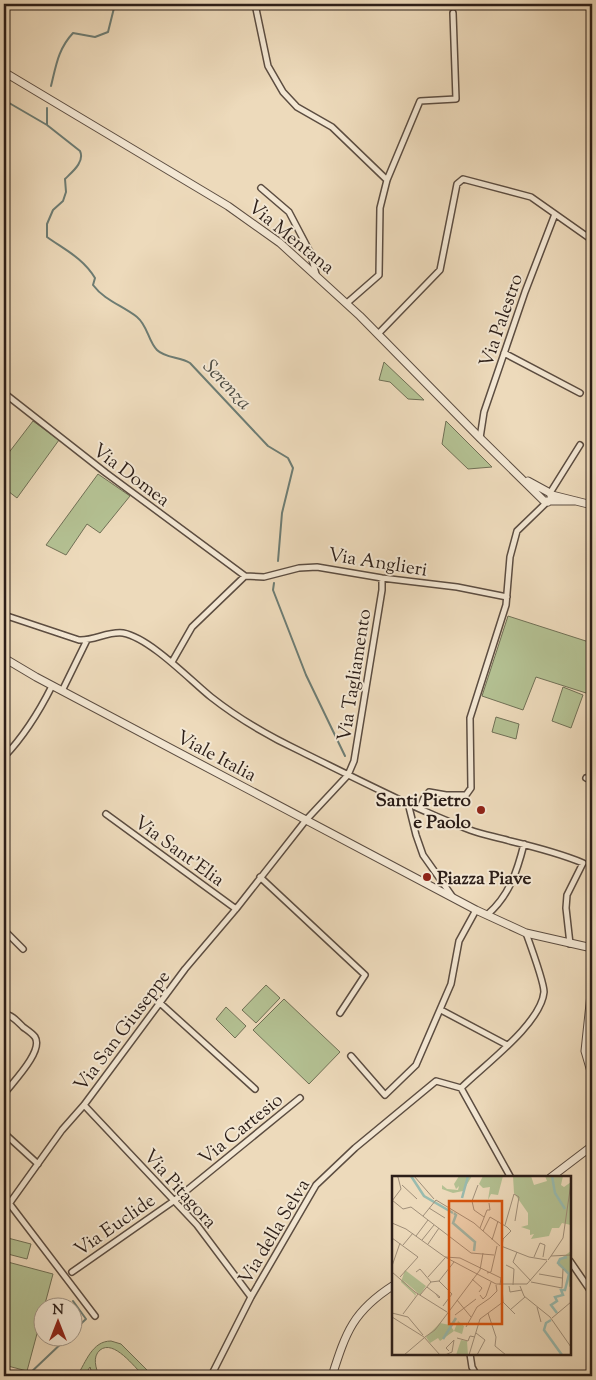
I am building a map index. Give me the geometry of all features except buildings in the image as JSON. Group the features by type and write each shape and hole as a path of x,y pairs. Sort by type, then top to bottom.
{"street":[{"path":"255,4 268,66 283,92 297,108 332,127 388,180"},
{"path":"347,303 379,275 380,208 388,180 420,101 456,99 454,13"},
{"name":"Via Mentana","path":"4,72 228,206 280,243 347,303 480,438 521,477 547,497"},
{"path":"378,334 440,270 457,184 463,179 531,197 592,240"},
{"path":"261,188 289,212 310,252 316,275"},
{"name":"Via Palestro","path":"480,438 484,412 525,292 555,214"},
{"path":"504,353 580,393"},
{"name":"Via Domea","path":"4,393 106,473 245,576"},
{"path":"420,808 429,792 446,795 466,794 471,788 470,718 504,614 510,557 517,531 538,512 580,444"},
{"path":"547,497 592,505"},
{"name":"Via Anglieri","path":"245,576 264,577 300,568 316,567 382,578 457,587 507,597"},
{"path":"172,662 192,626 245,576"},
{"name":"Via Tagliamento","path":"348,775 354,761 382,590 382,578"},
{"path":"4,615 79,640 124,633 148,645 172,662 211,697 244,721 295,749 472,831 556,852 583,863 567,895 566,908 570,944"},
{"path":"62,691 87,640"},
{"name":"Viale Italia","path":"4,658 52,686 454,898"},
{"path":"4,757 38,714 52,686"},
{"name":"Via San Giuseppe","path":"4,1211 6,1204 62,1130 84,1105 160,1003 306,820 348,775"},
{"path":"408,803 423,855 454,898 526,933 592,948"},
{"name":"Via Sant'Elia","path":"106,814 236,909"},
{"path":"487,915 496,908 512,884 524,844"},
{"path":"260,877 365,975 340,1013"},
{"path":"351,1056 385,1095 416,1065 451,984 459,940 476,910"},
{"path":"4,930 23,949"},
{"path":"510,1176 461,1088 515,1038 538,1010 544,992 526,933"},
{"path":"592,985 585,1051 592,1075"},
{"path":"160,1003 255,1089"},
{"path":"441,1010 507,1045"},
{"path":"4,1014 18,1022 35,1037 38,1044 35,1053 4,1094"},
{"name":"Via della Selva","path":"210,1376 250,1297 316,1185 355,1148 436,1081 461,1088"},
{"name":"Via Cartesio","path":"174,1200 300,1098"},
{"name":"Via Pitagora","path":"84,1105 202,1232 250,1297"},
{"path":"4,1133 38,1164"},
{"path":"553,1176 592,1146"},
{"name":"Via Euclide","path":"72,1272 174,1200"},
{"path":"6,1204 95,1316"},
{"path":"571,1262 592,1293"},
{"path":"332,1376 351,1324 363,1308 392,1286"},
{"path":"470,1355 472,1367 477,1376"}],"green space":[{"path":"384,362 424,400 408,399 390,382 379,380"},
{"path":"33,421 59,440 17,498 4,488 4,459"},
{"path":"446,421 492,467 468,469 442,444"},
{"path":"98,474 130,496 100,533 87,524 66,555 46,545"},
{"path":"508,616 592,643 592,674 586,693 536,677 523,710 482,696"},
{"path":"563,687 583,695 571,728 552,721"},
{"path":"496,717 519,724 516,739 492,732"},
{"path":"266,985 280,998 256,1023 242,1010"},
{"path":"284,999 340,1052 309,1084 253,1030"},
{"path":"226,1007 246,1026 235,1038 216,1019"},
{"path":"4,1237 31,1244 27,1259 4,1253"},
{"path":"4,1261 53,1274 47,1298 32,1298 33,1348 27,1371 4,1365"},
{"path":"111,1341 121,1344 153,1376 144,1376 124,1356 111,1348 106,1348 100,1350 96,1356 95,1363 99,1376 93,1376 90,1367 84,1376 77,1376 94,1348 99,1344"}],"waterway":[{"name":"Serenza","path":"51,86 58,58 68,39 73,33 95,37 108,32 115,4"},
{"name":"Serenza","path":"4,100 47,125 80,151 81,159 79,163 65,179 66,192 63,201 53,210 47,224 47,237 85,265 95,278 93,285 97,290 141,321 160,353 190,363 268,446 288,458 293,468 282,513 278,561"},
{"name":"Serenza","path":"47,108 47,125"},
{"name":"Serenza","path":"274,583 273,590 306,675 345,756"},
{"name":"Serenza","path":"82,1313 86,1319 82,1323"},
{"name":"Serenza","path":"27,1376 56,1348"}],"place":[{"name":"Santi Pietro e Paolo","path":"481,810"},
{"name":"Piazza Piave","path":"427,877"}]}
